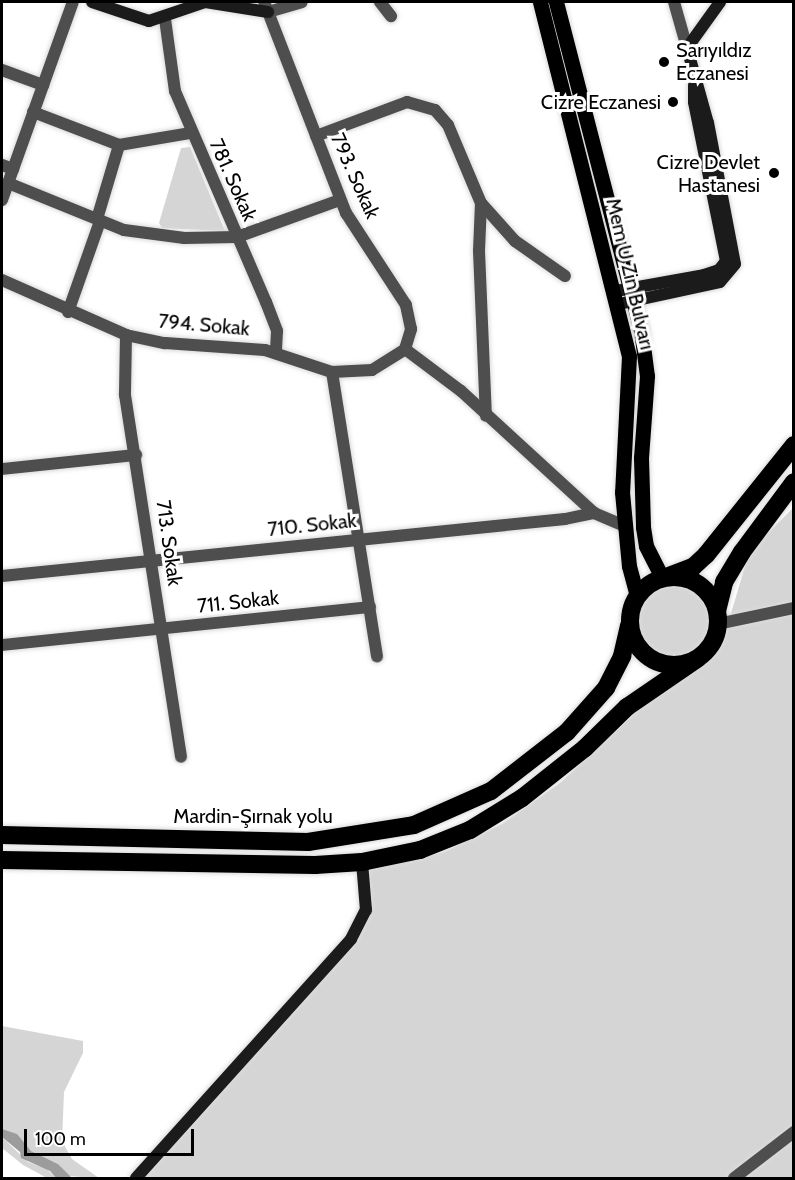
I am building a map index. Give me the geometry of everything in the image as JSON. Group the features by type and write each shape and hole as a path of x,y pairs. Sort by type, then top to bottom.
{"highway":[{"path":"697,659 676,666 654,661 637,647 629,626 637,596 662,578 693,567 706,555 794,445"},
{"path":"2,860 315,866 362,862 420,850 470,830 499,813 556,772 627,707 697,659 712,644 724,582 742,552 794,483"},
{"path":"662,578 690,580 703,587 718,618"},
{"name":"Mardin-Şırnak yolu","path":"2,835 308,842 414,825 491,790 567,732 606,688 622,656 629,626"}],"main road":[{"name":"Mem U Zin Bulvarı","path":"540,2 647,376 640,458 643,527 646,546 662,578"},
{"name":"Mem U Zin Bulvarı","path":"556,2 625,295 630,375 622,455 624,526 637,596"}],"street":[{"path":"2,200 8,183 7,167 33,112 73,2"},
{"path":"92,2 144,20 165,19 205,2 266,7 302,2"},
{"path":"250,2 266,7"},
{"path":"380,2 391,16"},
{"path":"625,295 720,282 735,264 708,123 674,2"},
{"path":"687,48 720,2"},
{"name":"793. Sokak","path":"266,7 340,200 355,229 406,305 411,329 405,349"},
{"name":"781. Sokak","path":"165,19 175,91 191,134 277,331 276,353"},
{"path":"2,70 43,85"},
{"path":"316,136 399,104 415,103 430,107 448,125 481,203 515,241 565,276"},
{"path":"33,112 119,145 191,134"},
{"path":"68,312 99,220 119,145"},
{"path":"8,183 99,220 152,235 237,237 340,200"},
{"path":"481,203 479,251 486,416"},
{"name":"794. Sokak","path":"2,280 68,312 126,335 276,353 332,372 372,370 405,349"},
{"name":"713. Sokak","path":"126,335 123,374 181,757"},
{"path":"405,349 461,392 594,513 624,526"},
{"path":"332,372 361,540 377,656"},
{"path":"2,469 136,455"},
{"name":"710. Sokak","path":"2,576 565,519 594,513"},
{"name":"711. Sokak","path":"2,645 370,607"},
{"path":"718,618 794,608"},
{"path":"136,1179 351,939 366,910 362,862"},
{"path":"734,1179 794,1132"}],"shaded area":[{"path":"190,147 225,231 162,228 159,223 181,148"},
{"path":"793,508 793,1178 136,1178 364,920 363,872 444,852 502,824 560,783 648,701 703,666 723,640 746,563 760,541"},
{"path":"675,585 696,591 706,601 712,622 706,643 696,653 675,659 654,653 644,643 638,622 644,601 654,591"},
{"path":"2,1026 83,1041 83,1053 64,1092 62,1141 72,1159 99,1178 67,1176 58,1164 31,1151 18,1137 2,1129"},
{"path":"2,1129 17,1134 31,1151 58,1164 72,1178 56,1178 50,1171 21,1158 20,1152 2,1137"},
{"path":"2,1137 28,1162 47,1169 56,1178 47,1178 23,1165 2,1148"}],"place":[{"name":"Sarıyıldız Eczanesi","path":"664,62"},
{"name":"Cizre Eczanesi","path":"673,102"},
{"name":"Cizre Devlet Hastanesi","path":"774,173"}]}
